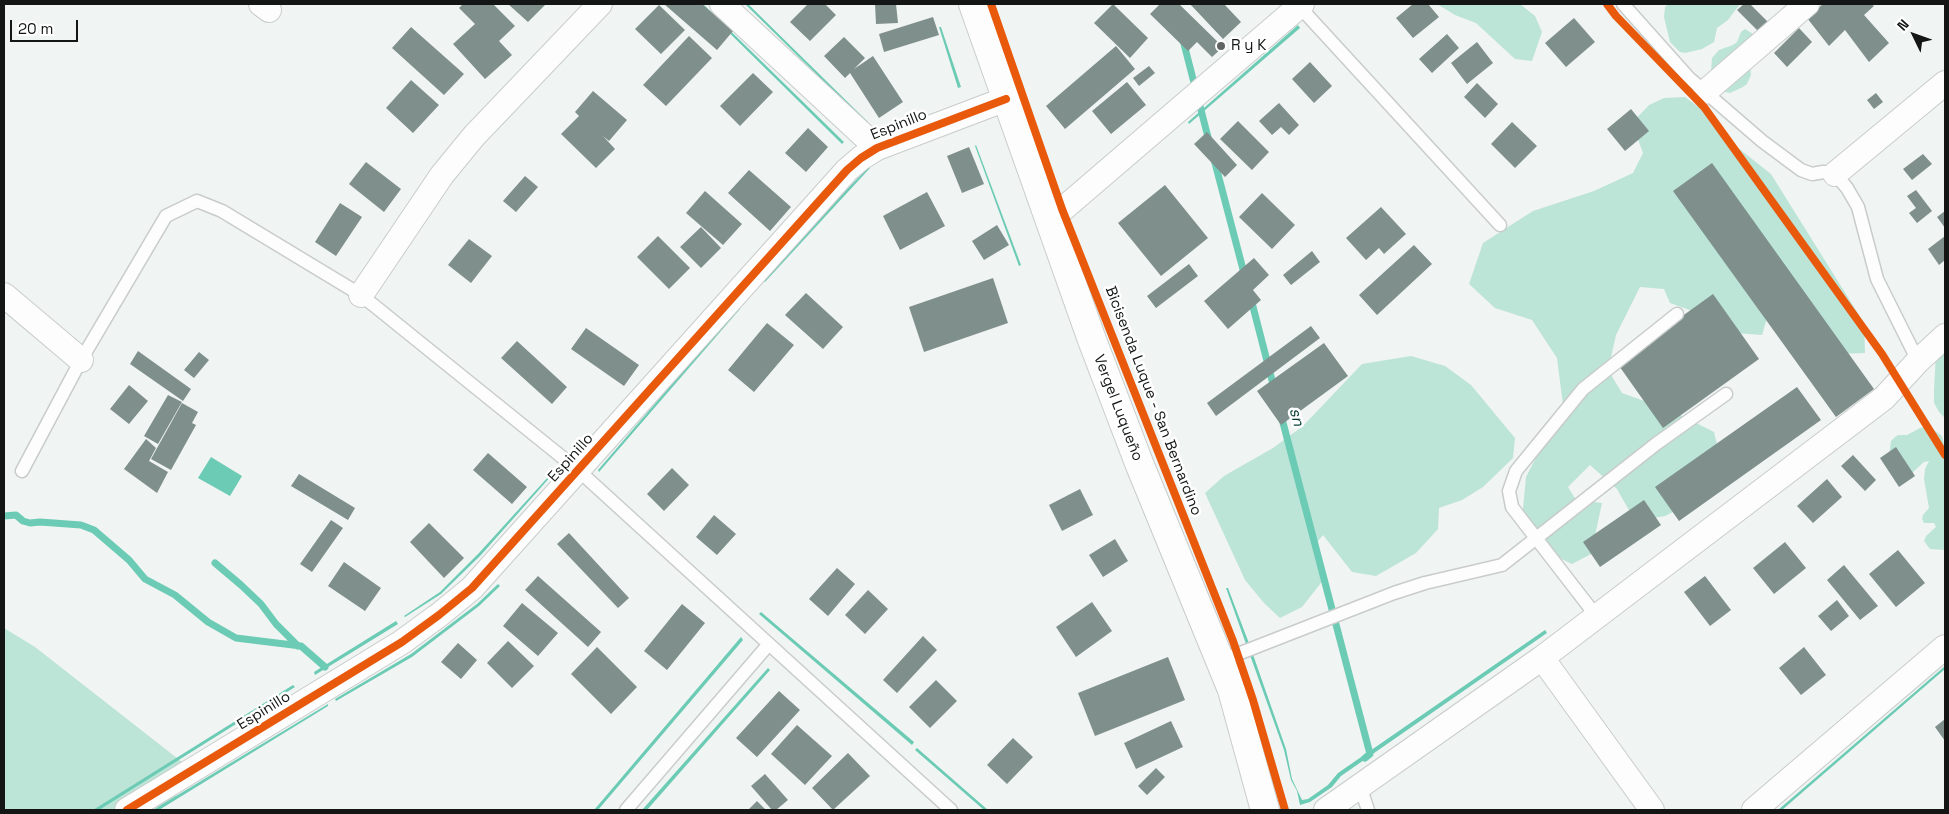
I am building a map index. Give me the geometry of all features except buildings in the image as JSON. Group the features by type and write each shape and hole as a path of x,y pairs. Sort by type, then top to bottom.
{"main road":[{"name":"Vergel Luqueño","path":"972,4 1048,221 1139,463 1232,690 1265,810"}],"street":[{"path":"361,296 442,175 474,136 600,4"},
{"path":"722,4 877,148"},
{"path":"1705,92 1806,4"},
{"path":"1048,221 1300,5"},
{"path":"1835,174 1945,83"},
{"name":"Espinillo","path":"127,810 402,642 472,588 847,170 861,158 877,148 1006,99"},
{"path":"4,295 81,360"},
{"path":"1327,810 1542,658 1884,398 1918,361 1945,336"},
{"path":"1754,810 1945,647"},
{"path":"1542,658 1652,810"}],"lane":[{"path":"1623,4 1689,78 1762,141 1801,170 1812,174 1823,172 1835,174 1848,188 1858,207 1877,279 1918,361"},
{"path":"1300,5 1500,225"},
{"path":"22,471 81,360 166,216 197,201 222,211 361,296 578,470 951,810"},
{"path":"1597,617 1512,507 1509,491 1516,471 1583,389 1676,314"},
{"path":"1220,660 1425,583 1502,565 1656,444 1726,394"},
{"path":"626,810 769,644"},
{"path":"1360,786 1368,810"}],"shaded area":[{"path":"700,4 703,4 844,142 842,144"},
{"path":"745,4 748,4 868,122 866,123"},
{"path":"989,4 994,4 1005,42 1071,226 1235,641 1256,699 1287,810 1281,810 1251,701 1231,642 1058,201"},
{"path":"1437,4 1520,4 1535,16 1542,32 1532,61 1515,59 1476,23 1455,15"},
{"path":"1668,4 1740,4 1728,20 1717,28 1714,42 1702,49 1685,53 1680,52 1670,42 1664,17 1665,7"},
{"path":"1298,25 1300,28 1189,124 1188,122"},
{"path":"939,27 941,27 961,87 958,88"},
{"path":"1745,29 1758,37 1750,65 1751,75 1747,84 1743,87 1730,93 1725,92 1720,89 1711,72 1712,58 1719,50 1737,42 1741,32"},
{"path":"1685,97 1708,114 1733,144 1771,174 1864,323 1865,353 1838,354 1769,311 1762,335 1723,332 1704,315 1670,303 1664,289 1640,287 1616,335 1608,370 1622,393 1672,411 1714,432 1721,461 1685,506 1665,516 1635,521 1617,489 1590,465 1568,487 1576,500 1602,503 1591,554 1572,564 1555,556 1522,519 1526,477 1563,405 1557,358 1532,320 1495,308 1469,284 1483,243 1533,211 1594,191 1633,173 1643,153 1632,123 1649,105 1664,98"},
{"path":"975,146 1021,265 1019,266"},
{"path":"869,167 765,282 763,281 836,200"},
{"path":"738,307 740,309 599,472 598,470"},
{"path":"1945,343 1945,418 1934,403 1934,390 1936,352"},
{"path":"1411,356 1445,366 1471,385 1515,438 1513,458 1483,487 1462,500 1439,508 1438,529 1416,553 1376,576 1352,572 1323,535 1313,547 1324,579 1302,607 1280,618 1264,603 1245,580 1205,493 1224,476 1273,448 1303,426 1362,364"},
{"path":"1925,427 1934,430 1942,436 1945,448 1945,550 1930,549 1924,541 1926,536 1936,527 1934,523 1924,523 1922,519 1929,508 1924,479 1925,469 1929,461 1924,462 1912,473 1889,456 1891,441 1894,438 1898,435 1907,435"},
{"path":"211,457 242,476 230,496 198,478"},
{"path":"559,465 481,555 441,594 404,616 440,592 479,553"},
{"path":"498,584 500,586 479,606 412,657 336,701 335,699 411,654 477,604"},
{"path":"1226,588 1228,588 1250,646 1286,749 1292,779 1302,800 1308,799 1328,785 1338,773 1545,630 1547,633 1341,776 1332,787 1310,802 1300,805 1297,791 1291,780 1284,750"},
{"path":"761,612 914,742 912,745 759,614"},
{"path":"396,621 398,624 315,675 314,672"},
{"path":"4,628 35,647 182,762 176,799 151,810 4,810"},
{"path":"741,637 743,640 598,810 594,810"},
{"path":"1945,666 1945,669 1782,810 1778,810"},
{"path":"768,668 770,670 647,810 642,810"},
{"path":"293,685 295,687 99,810 93,810"},
{"path":"328,704 328,706 159,810 153,810"},
{"path":"917,748 988,810 984,810 915,750"}],"waterway":[{"name":"sn","path":"1183,40 1209,141"},
{"name":"sn","path":"1214,159 1245,277"},
{"name":"sn","path":"1251,299 1274,388"},
{"name":"sn","path":"1281,415 1370,754 1365,758"},
{"path":"4,516 16,515 23,521 30,523 81,525 94,530 129,560 145,579 175,595 208,622 236,638 301,646 325,667"},
{"path":"215,563 261,604 276,624 298,646"}],"cycle path":[{"name":"Bicisenda Luque - San Bernardino","path":"991,4 1062,209 1233,641 1253,700 1285,810"},
{"path":"1607,4 1616,16 1704,107 1882,354 1945,455"},
{"path":"127,810 402,642 472,588 847,170 861,158 877,148 1006,99"}],"place":[{"name":"R y K","path":"1221,46"}]}
